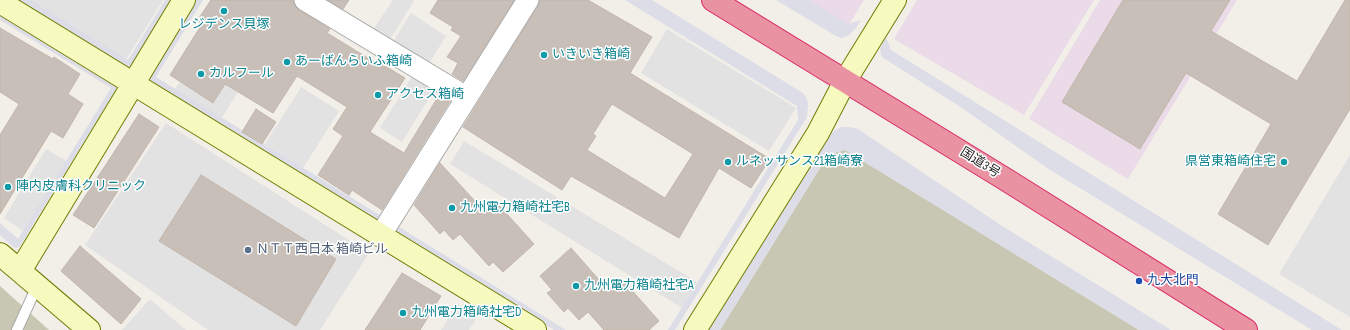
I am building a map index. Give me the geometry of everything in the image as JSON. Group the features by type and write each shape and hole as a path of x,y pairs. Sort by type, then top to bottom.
{"highway":[{"name":"国道3号","path":"713,0 1006,179 1246,330"}],"street":[{"path":"20,272 184,0"},
{"path":"306,0 466,97"},
{"path":"380,236 528,0"},
{"path":"695,330 818,133 845,81 895,0"},
{"path":"0,2 534,330"},
{"path":"0,254 89,330"}],"lane":[{"path":"17,330 37,286"}],"shaded area":[{"path":"19,0 31,0 128,60 165,0 171,0 131,66 127,67"},
{"path":"26,0 163,0 125,61"},
{"path":"196,0 203,0 156,77 566,330 554,330 151,81 149,77"},
{"path":"393,0 414,1 389,41 372,31"},
{"path":"625,0 652,0 803,93 807,99 808,105 807,117 675,330 668,330 798,120 797,106"},
{"path":"776,0 809,0 848,24 861,20 849,35 842,38 836,36"},
{"path":"804,0 864,0 848,26"},
{"path":"917,0 1094,0 1024,115 894,39"},
{"path":"1100,0 1237,0 1128,179 1029,119"},
{"path":"0,12 117,86 20,246 17,248 13,247 0,235 0,223 18,239 111,88 0,20"},
{"path":"411,13 446,36 428,65 392,43"},
{"path":"667,29 796,108 769,151 641,73"},
{"path":"886,37 891,50 1342,330 1312,330 1047,168 962,108 882,57 880,50"},
{"path":"244,55 256,63 221,119 175,89 180,82 213,103"},
{"path":"414,73 436,87 402,142 380,128"},
{"path":"301,87 339,111 303,168 265,144"},
{"path":"166,123 369,253 320,330 208,330 85,245"},
{"path":"842,127 858,129 1002,226 1171,330 1139,330 845,150 828,155 720,330 709,330 828,136 835,130"},
{"path":"464,141 697,282 682,308 450,164"},
{"path":"46,149 67,161 23,231 4,218"},
{"path":"845,150 1139,330 720,330 828,155"},
{"path":"1350,155 1350,317 1279,274"},
{"path":"0,286 49,330 0,330"},
{"path":"150,299 186,330 122,330"},
{"path":"457,304 478,316 469,330 441,330"}],"building":[{"path":"211,0 293,0 295,6 299,10 330,29 327,33 381,66 382,64 405,78 370,132 404,153 439,95 450,101 382,210 352,190 349,195 318,175 343,136 333,129 347,107 297,76 273,113 225,84 213,103 170,75 202,24 197,21"},
{"path":"328,0 349,0 343,9"},
{"path":"438,0 514,0 463,81 452,74 458,63 447,57 461,36 451,30 453,27 430,13"},
{"path":"540,0 588,0 652,37 630,73 770,159 751,188 719,168 679,238 571,176 562,190 463,127 538,6","holes":["612,104 693,154 665,198 587,150 596,136 593,134"]},
{"path":"1123,0 1230,0 1211,31 1297,81 1345,0 1350,0 1350,109 1268,245 1218,214 1271,124 1186,73 1140,149 1062,102"},
{"path":"0,28 53,59 54,57 80,74 68,94 83,104 63,138 51,131 0,214 0,135 19,104 0,92"},
{"path":"256,109 276,122 262,144 242,132"},
{"path":"139,114 159,127 94,228 73,215"},
{"path":"440,163 485,212 496,202 534,244 503,272 493,262 489,266 460,234 453,240 444,230 440,234 414,205"},
{"name":"ＮＴＴ西日本 箱崎ビル","path":"201,175 336,259 296,326 159,241"},
{"path":"80,246 141,299 121,324 61,271"},
{"name":"九州電力箱崎社宅A","path":"571,248 608,290 621,278 659,321 649,330 604,330 588,312 579,320 568,308 564,312 547,293 552,290 540,276"},
{"name":"九州電力箱崎社宅D","path":"402,273 441,296 420,330 365,330"}],"place":[{"name":"レジデンス貝塚","path":"224,11"},
{"name":"いきいき箱崎","path":"544,55"},
{"name":"あーばんらいふ箱崎","path":"287,62"},
{"name":"カルフール","path":"201,74"},
{"name":"アクセス箱崎","path":"378,95"},
{"name":"ルネッサンス21箱崎寮","path":"728,162"},
{"name":"県営東箱崎住宅","path":"1284,162"},
{"name":"陣内皮膚科クリニック","path":"8,187"},
{"name":"九州電力箱崎社宅B","path":"452,208"},
{"name":"ＮＴＴ西日本 箱崎ビル","path":"248,250"},
{"name":"九大北門","path":"1139,281"},
{"name":"九州電力箱崎社宅A","path":"576,286"},
{"name":"九州電力箱崎社宅D","path":"403,313"}]}
